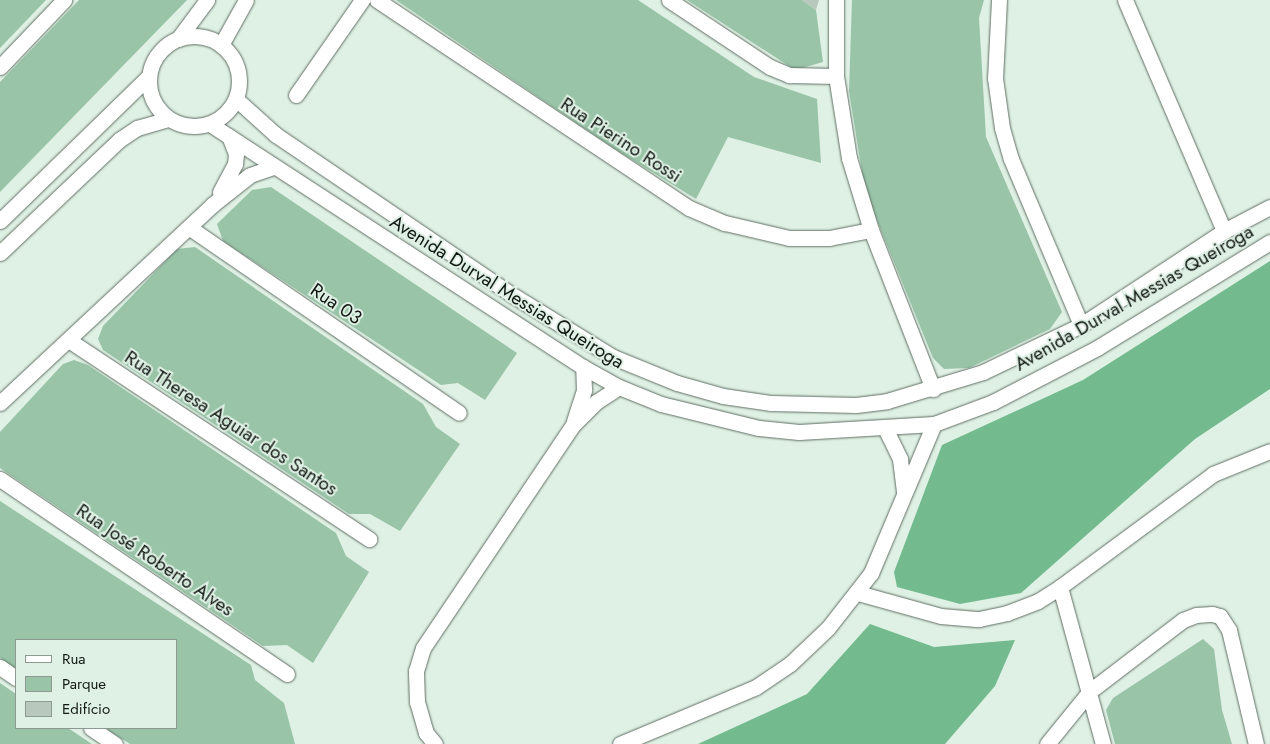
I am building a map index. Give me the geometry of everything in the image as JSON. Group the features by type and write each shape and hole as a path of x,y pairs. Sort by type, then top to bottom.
{"street":[{"path":"0,67 64,0"},
{"path":"0,221 148,77 158,53 178,38 207,0"},
{"path":"220,45 246,0"},
{"path":"296,95 362,0"},
{"name":"Rua Pierino Rossi","path":"377,0 689,208 725,223 789,238 829,238 871,230"},
{"path":"669,0 770,67 789,75 836,76"},
{"path":"836,0 836,76 849,158 871,230 933,389"},
{"path":"999,0 995,58 1002,128 1011,159 1081,325"},
{"path":"1125,0 1224,231"},
{"path":"0,253 119,140 137,128 169,120 196,127 210,124 225,114 236,99 237,70 220,45 193,36 178,38"},
{"path":"148,77 153,101 169,120"},
{"name":"Avenida Durval Messias Queiroga","path":"236,99 276,134 514,296 613,357 677,383 723,396 771,404 856,405 887,401 933,389 983,372 1081,325 1224,231 1270,207"},
{"name":"Avenida Durval Messias Queiroga","path":"210,124 273,167 582,367 619,387 661,404 759,428 799,432 934,424 993,402 1096,348 1270,242"},
{"path":"212,206 236,164 236,154 228,135"},
{"path":"0,403 70,341 212,206 250,175 273,167"},
{"name":"Rua 03","path":"190,228 459,413"},
{"name":"Rua Theresa Aguiar dos Santos","path":"70,341 369,539"},
{"path":"573,425 584,390 582,367"},
{"path":"435,744 426,733 417,702 416,671 423,648 573,425 596,402 619,387"},
{"path":"620,744 756,687 810,647 858,593 871,573 934,424"},
{"path":"885,428 900,459 904,494"},
{"path":"858,593 916,611 979,619 1022,608 1060,587 1193,486 1241,460 1270,451"},
{"name":"Rua José Roberto Alves","path":"0,479 288,674"},
{"path":"1060,587 1103,744"},
{"path":"1047,744 1090,691 1183,620 1196,614 1212,614 1225,621 1256,744"},
{"path":"0,667 15,677"},
{"path":"92,729 115,744"}],"green space":[{"path":"0,0 46,0 0,48"},
{"path":"79,0 187,0 0,192 0,82"},
{"path":"396,0 638,0 754,77 817,99 821,163 728,137 696,199 613,148"},
{"path":"687,0 802,0 816,10 823,62 795,70"},
{"path":"852,0 984,0 979,18 986,137 1062,312 1050,329 969,368 944,369 933,358 865,191 849,91"},
{"path":"271,187 517,353 485,400 458,383 441,385 223,241 217,224 252,190"},
{"path":"195,247 423,404 436,427 460,444 400,531 370,514 349,514 103,350 98,339 103,326 177,249"},
{"path":"1270,261 1270,389 1195,439 1021,593 960,604 897,587 894,572 942,445 1083,380"},
{"path":"74,360 88,365 336,533 346,556 369,572 313,663 287,645 263,646 0,468 0,432 63,364"},
{"path":"0,501 251,665 255,680 284,703 295,744 130,744 107,729 178,729 178,639 15,639 15,668 0,658"},
{"path":"870,624 934,647 1015,640 995,686 945,744 698,744 807,694"},
{"path":"1203,639 1214,649 1222,710 1232,744 1115,744 1106,710 1113,698"},
{"path":"0,683 15,693 15,729 70,729 92,744 0,744"}],"building":[{"path":"802,0 819,0 816,10"}]}
